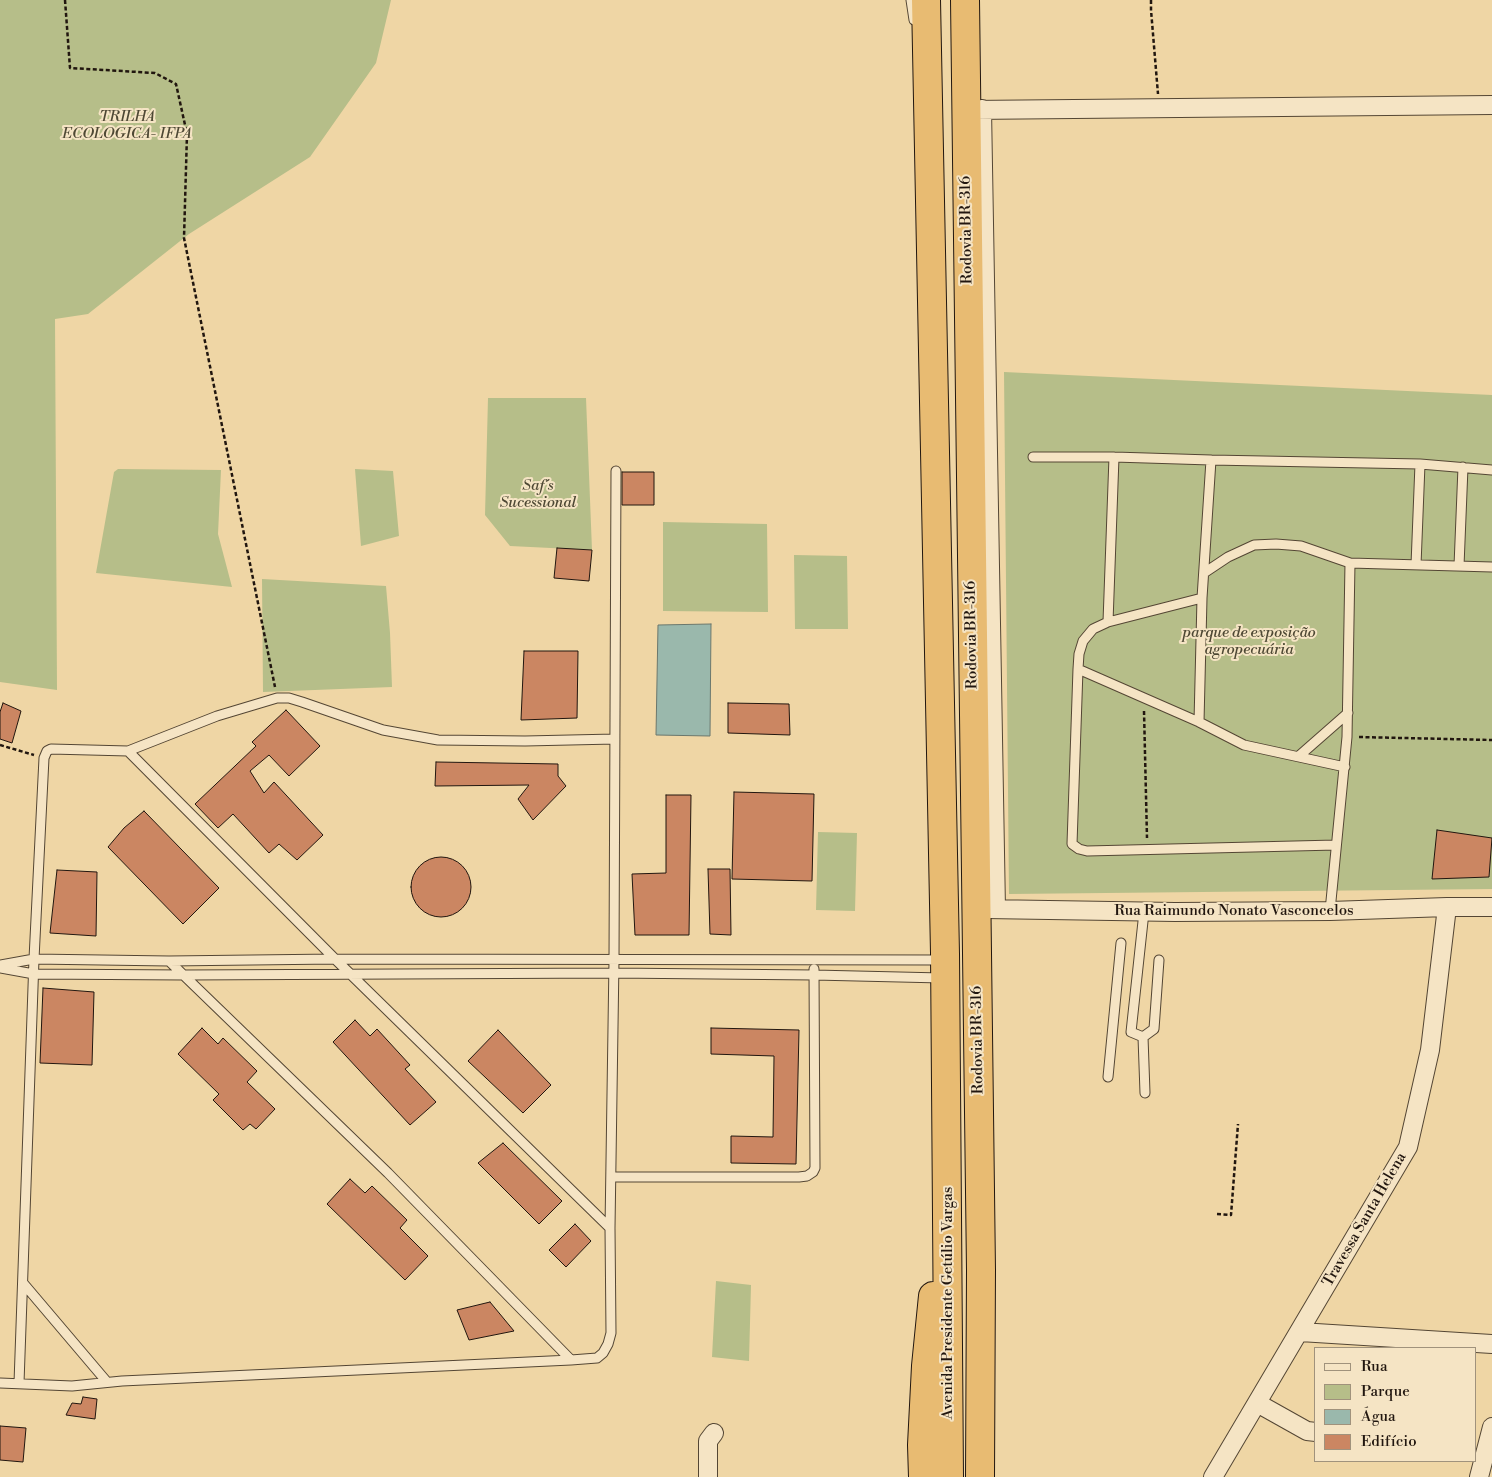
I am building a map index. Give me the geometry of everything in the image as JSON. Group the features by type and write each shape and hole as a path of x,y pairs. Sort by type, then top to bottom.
{"highway":[{"path":"924,1477 922,1446 926,1366 934,1286 931,1192 946,1129 945,969 926,0"},
{"name":"Rodovia BR-316","path":"965,0 974,110 986,909 980,1477"},
{"name":"Avenida Presidente Getúlio Vargas","path":"946,1129 949,1477"}],"street":[{"path":"974,110 1492,105"},
{"name":"Travessa Santa Helena","path":"1213,1477 1258,1404 1408,1147 1430,1050 1447,907"},
{"name":"Rua Raimundo Nonato Vasconcelos","path":"986,909 1144,912 1330,911 1492,907"},
{"path":"1300,1332 1383,1343 1492,1344"},
{"path":"1258,1404 1307,1431 1314,1432"},
{"path":"1479,1477 1492,1427"},
{"path":"708,1477 708,1441 714,1433"}],"lane":[{"path":"911,0 914,27"},
{"path":"918,53 927,92"},
{"path":"1033,457 1420,464 1492,470"},
{"path":"1108,622 1114,457"},
{"path":"1199,722 1202,598 1211,460"},
{"path":"1416,565 1420,464"},
{"path":"1459,566 1464,467"},
{"path":"0,1383 72,1386 107,1382 571,1360 597,1358 603,1353 611,1333 610,1228 614,960 616,471"},
{"path":"1204,573 1254,545 1276,544 1301,546 1350,563 1492,567"},
{"path":"1330,911 1347,737 1350,563"},
{"path":"1202,598 1108,622 1092,629 1083,641 1079,654 1078,669 1072,844 1087,851 1336,845"},
{"path":"1078,669 1199,722 1244,745 1345,767"},
{"path":"19,1383 34,959 44,758 47,751 51,748 128,751 217,716 277,698 289,698 383,730 438,740 615,739"},
{"path":"1299,756 1348,713"},
{"path":"128,751 335,959 610,1228"},
{"path":"1131,1032 1144,912"},
{"path":"1108,1077 1120,943"},
{"path":"0,967 34,959 170,961 335,959 813,960 945,969"},
{"path":"611,1178 799,1177 807,1176 813,1172 815,1168 813,960"},
{"path":"1143,1037 1154,1029 1158,960"},
{"path":"170,961 388,1174 571,1360"},
{"path":"0,967 34,974 184,975 613,973 814,975 945,969"},
{"path":"1113,1030 1131,1032 1143,1037"},
{"path":"1143,1037 1145,1093"},
{"path":"23,1283 107,1382"}],"path":[{"path":"64,0 70,68 155,73 176,84 187,134 184,238 277,698"},
{"path":"1151,0 1159,108"},
{"path":"1144,698 1148,849"},
{"path":"1347,737 1492,740"},
{"path":"0,745 44,758"},
{"path":"1217,1214 1230,1215 1238,1124"}],"green space":[{"name":"TRILHA ECOLOGICA- IFPA","path":"0,0 391,0 376,63 310,157 189,234 88,314 55,319 57,690 0,682"},
{"name":"parque de exposição agropecuária","path":"1004,372 1492,395 1492,889 1009,894"},
{"name":"Saf´s Sucessional","path":"488,398 586,398 592,550 510,546 485,515"},
{"path":"118,469 221,470 218,534 232,587 96,573 114,472"},
{"path":"355,469 393,471 399,536 361,546"},
{"path":"663,522 767,524 768,612 663,611"},
{"path":"794,555 847,556 848,629 795,629"},
{"path":"262,579 386,586 392,687 263,692"},
{"path":"818,832 857,833 855,911 816,910"},
{"path":"716,1281 751,1285 749,1361 712,1357"}],"water":[{"path":"711,624 710,736 656,735 658,625"}],"building":[{"path":"622,472 654,472 654,505 622,505"},
{"path":"557,548 592,550 589,581 554,578"},
{"path":"524,651 578,651 577,718 521,720"},
{"path":"3,703 21,711 12,743 0,739 0,712"},
{"path":"728,703 789,704 790,735 728,733"},
{"path":"286,710 320,746 289,776 269,755 250,771 264,793 274,782 323,835 297,860 279,844 269,853 233,814 218,828 195,804 256,746 252,742"},
{"path":"436,762 558,764 558,776 566,786 533,820 518,799 529,785 435,786"},
{"path":"734,792 814,794 812,881 732,879"},
{"path":"666,795 691,795 689,935 635,935 632,874 666,873"},
{"path":"144,811 219,888 183,924 108,847 124,828"},
{"path":"1437,830 1492,838 1489,877 1432,879"},
{"path":"435,857 447,857 458,862 466,870 471,881 469,899 458,912 447,917 435,917 424,912 416,904 411,893 411,881 416,870 424,862"},
{"path":"708,869 730,869 731,935 710,934"},
{"path":"57,870 97,872 96,936 50,933"},
{"path":"43,988 94,992 92,1065 40,1063"},
{"path":"355,1020 370,1036 377,1029 410,1065 405,1069 436,1102 410,1125 333,1042"},
{"path":"202,1028 218,1044 223,1038 257,1071 247,1082 275,1109 256,1129 250,1124 243,1130 213,1100 219,1094 178,1054"},
{"path":"711,1028 799,1030 796,1164 731,1163 731,1136 773,1137 774,1056 711,1054"},
{"path":"498,1030 551,1085 523,1113 468,1061"},
{"path":"503,1143 562,1201 539,1224 478,1163"},
{"path":"350,1179 365,1193 372,1186 407,1220 400,1228 428,1256 405,1280 327,1204"},
{"path":"575,1224 591,1241 566,1267 549,1250"},
{"path":"490,1302 514,1331 469,1340 457,1310"},
{"path":"83,1397 97,1399 95,1419 66,1415 72,1403 81,1404"},
{"path":"0,1426 26,1428 23,1462 0,1460"}]}
